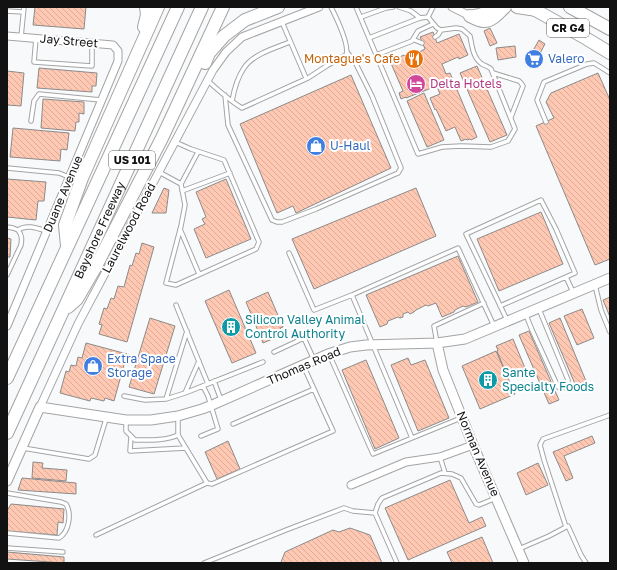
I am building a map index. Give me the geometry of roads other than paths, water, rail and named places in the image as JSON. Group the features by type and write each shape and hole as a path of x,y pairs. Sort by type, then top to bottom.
{"highway":[{"path":"135,56 144,32 147,15 146,7"},
{"path":"67,247 65,225 82,178 158,7"},
{"name":"Bayshore Freeway","path":"7,378 178,7"},
{"name":"Bayshore Freeway","path":"7,432 202,7"},
{"path":"63,312 77,299 95,268 162,138 223,7"},
{"path":"162,138 172,126 209,53 224,36 245,20 278,7"},
{"path":"470,16 483,14 488,11 490,7"},
{"path":"470,16 481,21 485,21 492,18 505,7"},
{"path":"518,7 534,9"},
{"name":"CR G4","path":"570,7 610,29"},
{"name":"CR G4","path":"534,9 610,53"}],"street":[{"name":"Laurelwood Road","path":"7,481 78,324 214,70 226,52 242,37 319,7"},
{"path":"452,7 470,16"},
{"name":"Jay Street","path":"7,36 113,46 118,51 118,61"},
{"name":"Duane Avenue","path":"7,326 10,312 70,178 118,61"},
{"name":"Thomas Road","path":"40,408 126,420 151,420 178,416 210,406 328,354 350,347 437,343 465,339 610,278"},
{"name":"Norman Avenue","path":"437,343 443,370 473,445 524,563"},
{"path":"351,485 406,462 440,457 473,445"}],"lane":[{"path":"21,37 24,7"},
{"path":"225,95 228,125 272,220 282,222 316,209 398,173 401,168 372,96 356,64 347,52 344,37 331,7"},
{"path":"356,7 418,154 442,147 491,147 508,141 515,129 493,73 489,66 483,64 477,59 472,48 470,36 462,29 456,28 441,30 437,28 428,17"},
{"path":"360,17 393,7"},
{"path":"399,7 411,11 420,18"},
{"path":"428,17 433,7"},
{"path":"7,11 23,12"},
{"path":"369,38 420,18 428,17"},
{"path":"282,22 306,78"},
{"path":"376,55 412,41 418,31 433,24"},
{"path":"435,37 441,30"},
{"path":"36,38 34,62 92,66 92,43"},
{"path":"413,38 422,43"},
{"path":"232,101 235,87 244,68 257,55 290,42"},
{"path":"208,81 242,108 306,78 346,55 347,52"},
{"path":"546,122 537,100 544,82 587,64 594,63 610,73"},
{"path":"493,73 516,80 523,86 510,117"},
{"path":"31,121 34,101 39,94 102,100"},
{"path":"175,142 198,152 224,160 259,242 256,249 176,285 166,284 180,228 184,205 181,184 198,152"},
{"path":"7,168 59,173 70,178"},
{"path":"159,172 181,184"},
{"path":"182,191 230,173"},
{"path":"500,306 575,273 556,229 541,200 466,234 507,321"},
{"path":"7,227 18,230 22,239 21,245 7,275"},
{"path":"18,230 22,227 27,227 47,231"},
{"path":"180,228 199,274"},
{"path":"289,252 314,310 352,295 458,248 495,327"},
{"path":"566,277 574,293"},
{"path":"595,284 601,310 610,332"},
{"path":"352,295 412,438"},
{"path":"437,343 434,326 484,303"},
{"path":"176,305 208,384"},
{"path":"526,314 558,387 566,387 568,380 539,308"},
{"path":"166,399 186,331"},
{"path":"274,352 304,338 314,360"},
{"path":"328,354 373,454 462,417"},
{"path":"185,393 199,361"},
{"path":"124,396 145,400 166,399 263,362"},
{"path":"96,535 207,483 212,484 333,431 303,365"},
{"path":"214,381 221,401"},
{"path":"201,436 218,429 203,386"},
{"path":"233,424 314,389"},
{"path":"586,563 568,526 566,527 540,445 543,439 610,415"},
{"path":"178,416 178,436 207,483"},
{"path":"22,448 88,459 94,455 107,417"},
{"path":"126,420 126,431 135,440 171,438 178,436"},
{"path":"131,436 130,451 186,448"},
{"path":"440,457 445,473"},
{"path":"398,563 375,513 382,498 441,473 445,473 461,478 476,504 479,505 496,498"},
{"path":"7,494 61,502 66,504 70,512 66,532 59,538 7,533"},
{"path":"204,563 344,508 353,512 375,513"},
{"path":"518,549 566,527"},
{"path":"7,548 63,552"}],"place":[{"name":"Montague's Cafe","path":"414,59"},
{"name":"Valero","path":"534,59"},
{"name":"Delta Hotels","path":"416,84"},
{"name":"U-Haul","path":"316,146"},
{"name":"Silicon Valley Animal Control Authority","path":"231,327"},
{"name":"Extra Space Storage","path":"93,366"},
{"name":"Sante Specialty Foods","path":"488,380"}]}
